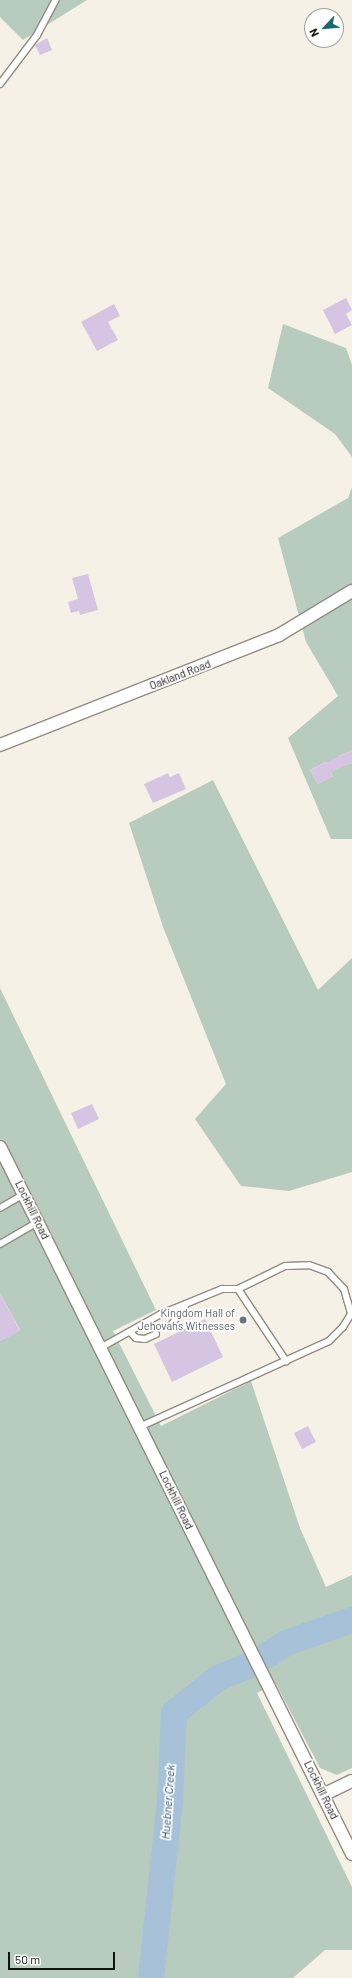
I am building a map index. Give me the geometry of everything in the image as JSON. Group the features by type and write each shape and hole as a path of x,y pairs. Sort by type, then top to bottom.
{"street":[{"name":"Oakland Road","path":"0,745 279,636 352,591"},
{"name":"Lockhill Road","path":"0,1147 352,1854"},
{"path":"323,1796 352,1781"}],"lane":[{"path":"0,84 37,35 56,0"},
{"path":"0,1208 24,1194"},
{"path":"0,1244 38,1222"},
{"path":"100,1348 161,1314 222,1289 238,1289 286,1266 309,1265 328,1272 344,1289 352,1314 343,1328 329,1341 140,1427"},
{"path":"238,1289 286,1361"},
{"path":"170,1327 186,1304"},
{"path":"130,1332 136,1338 144,1339 156,1334"}],"green space":[{"path":"0,0 87,0 23,40 0,17"},
{"path":"283,324 346,348 352,365 352,457 335,434 268,388"},
{"path":"352,487 352,750 339,756 344,766 352,763 352,839 331,839 288,738 338,696 306,642 278,538 348,498","holes":["326,762 333,776 318,784 310,770"]},
{"path":"213,780 318,990 352,958 352,1172 289,1191 241,1186 195,1119 226,1084 163,927 129,823"},
{"path":"0,988 156,1310 113,1331 161,1426 251,1381 300,1528 326,1587 352,1575 352,1768 337,1775 320,1768 276,1684 257,1693 352,1887 352,1950 325,1950 293,1978 0,1978 0,1341 20,1330 0,1293"}],"building":[{"path":"47,38 52,50 40,55 35,45"},
{"path":"346,298 352,310 346,314 352,325 335,334 323,310"},
{"path":"114,304 120,316 108,322 118,340 97,351 81,322"},
{"path":"88,574 98,610 80,615 79,611 71,613 68,602 78,599 72,578"},
{"path":"352,750 352,763 331,772 333,776 318,784 310,770"},
{"path":"168,773 170,777 179,773 186,789 153,803 144,784"},
{"path":"92,1104 99,1119 78,1129 71,1113"},
{"path":"0,1293 20,1331 0,1341"},
{"path":"205,1319 223,1357 172,1382 154,1344"},
{"path":"308,1426 316,1442 302,1449 294,1433"}],"waterway":[{"name":"Huebner Creek","path":"266,1656 286,1643 352,1620"},
{"name":"Huebner Creek","path":"151,1978 170,1801 174,1713 218,1678 247,1666"}],"place":[{"name":"Kingdom Hall of Jehovahs Witnesses","path":"243,1320"}]}
